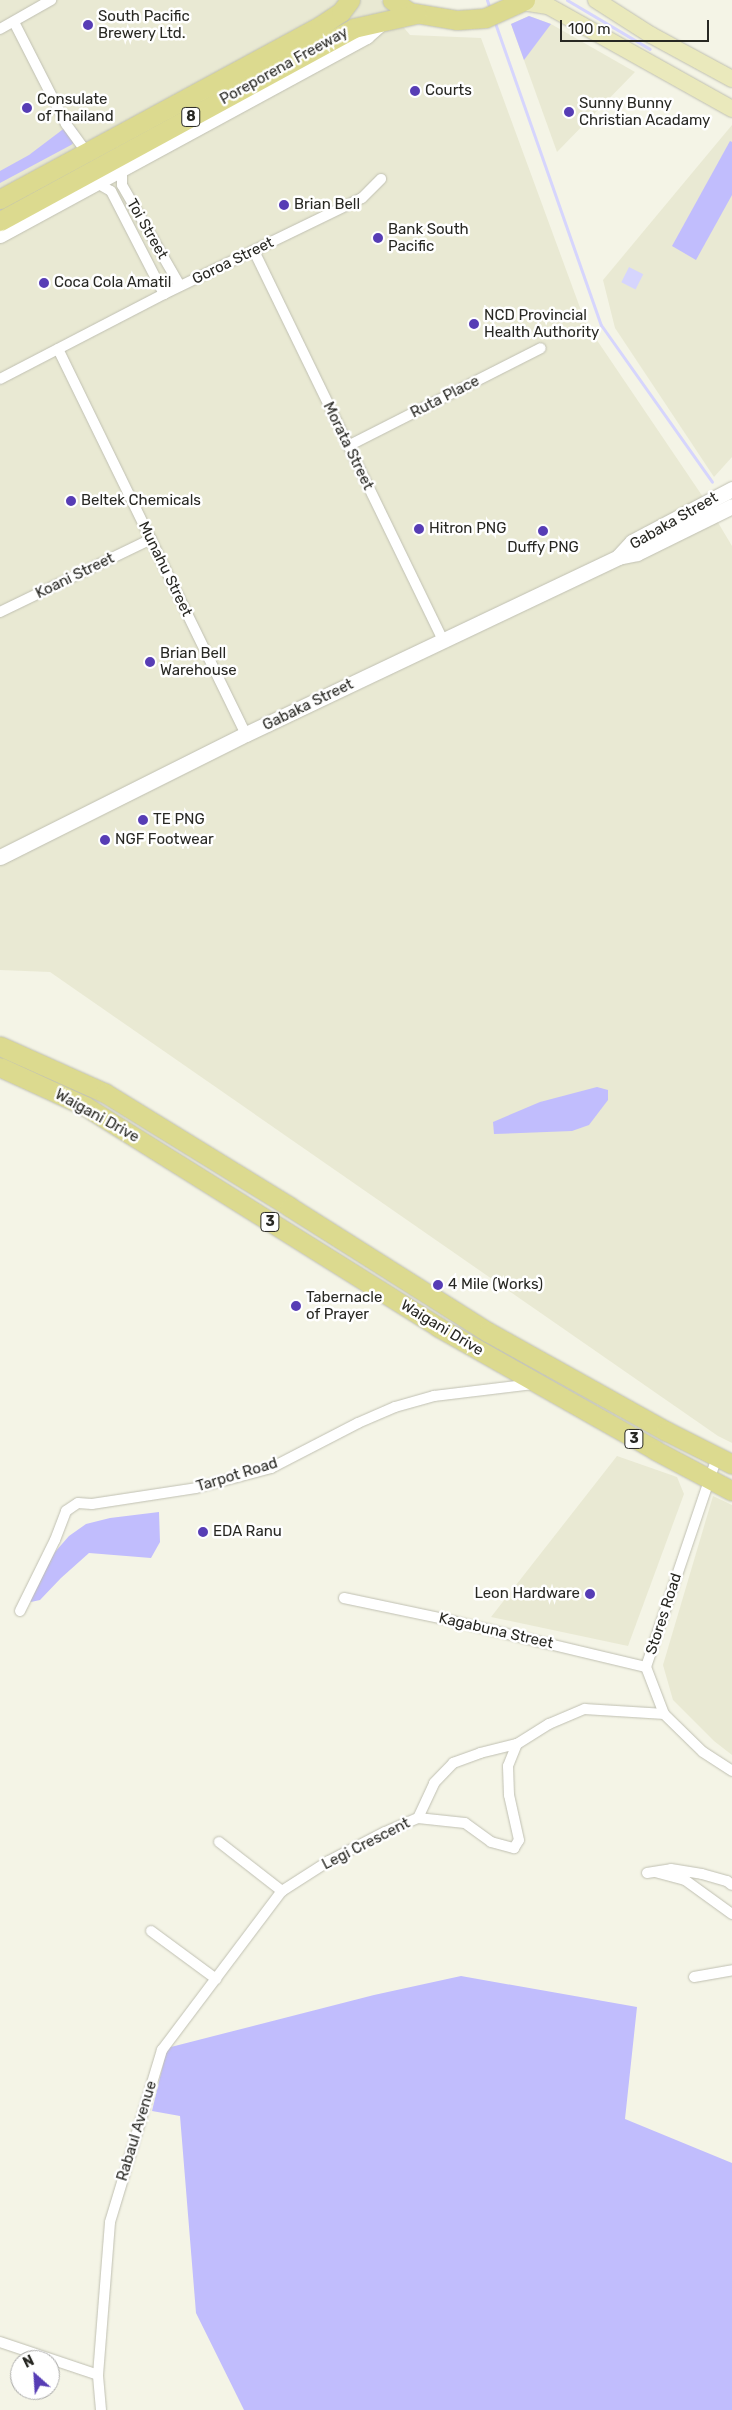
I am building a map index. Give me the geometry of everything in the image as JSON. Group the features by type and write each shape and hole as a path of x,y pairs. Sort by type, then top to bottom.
{"highway":[{"name":"Poreporena Freeway","path":"0,199 320,26 341,12 350,0"},
{"path":"392,0 409,12 457,20 486,18 520,3"},
{"name":"Poreporena Freeway","path":"0,221 93,175 354,28 416,14"},
{"name":"Waigani Drive","path":"0,1046 105,1093 488,1332 725,1461"},
{"path":"0,1054 3,1058 0,1067"},
{"path":"31,1060 25,1065 24,1072 84,1099 102,1110 113,1123"},
{"name":"Waigani Drive","path":"0,1067 84,1106 438,1327 709,1480 732,1491"},
{"path":"402,1278 410,1292 503,1348 504,1356 500,1362"}],"main road":[{"path":"596,0 651,35 732,79"},
{"path":"520,3 548,6 732,109"}],"street":[{"path":"0,29 51,0"},
{"path":"0,236 93,175 122,169 366,36 384,20"},
{"path":"14,22 66,124 86,152"},
{"name":"Toi Street","path":"122,169 122,185 180,286"},
{"name":"Toi Street","path":"93,175 111,191 164,294"},
{"name":"Goroa Street","path":"0,379 180,286 362,198 381,179"},
{"name":"Morata Street","path":"254,251 443,640"},
{"name":"Ruta Place","path":"348,446 541,348"},
{"name":"Munahu Street","path":"58,349 246,734"},
{"name":"Gabaka Street","path":"618,557 632,542 732,489"},
{"name":"Gabaka Street","path":"0,857 246,734 618,557 637,553 732,506"},
{"name":"Koani Street","path":"0,612 151,540"},
{"name":"Tarpot Road","path":"20,1612 55,1540 66,1511 78,1503 92,1504 196,1488 271,1468 358,1423 395,1407 434,1396 538,1383"},
{"name":"Stores Road","path":"725,1461 709,1480 646,1667 664,1714 703,1752 732,1770"},
{"name":"Kagabuna Street","path":"344,1598 440,1618 646,1667"},
{"path":"418,1818 434,1783 453,1763 517,1744 549,1724 585,1709 664,1714"},
{"name":"Legi Crescent","path":"282,1891 337,1857 385,1832 418,1818 465,1823 491,1842 514,1848 519,1840 509,1795 508,1766 517,1744"},
{"path":"219,1842 282,1891"},
{"path":"732,1885 727,1881 702,1874 671,1868 651,1872 685,1880 732,1914"},
{"name":"Rabaul Avenue","path":"101,2410 98,2375 110,2222 162,2050 282,1891"},
{"path":"151,1931 216,1979"},
{"path":"694,1978 732,1970"},
{"path":"0,2342 98,2375"}],"shaded area":[{"path":"0,0 381,0 410,35 481,38 586,324 701,494 732,546 732,1443 718,1436 50,972 0,970"},
{"name":"Sunny Bunny Christian Acadamy","path":"529,16 551,24 635,72 557,152 511,24"},
{"path":"529,16 551,24 524,60 511,24"},
{"path":"732,125 732,457 714,477 615,328 603,280"},
{"path":"66,127 77,129 78,139 71,145 0,183 0,171 29,155"},
{"path":"730,141 732,142 732,195 696,260 672,246"},
{"path":"597,1087 608,1090 608,1100 589,1125 572,1131 494,1134 493,1122 540,1102"},
{"path":"617,1456 677,1477 684,1494 628,1646 491,1617"},
{"path":"713,1496 732,1505 732,1755 714,1741 673,1700 663,1665"},
{"path":"159,1512 160,1542 151,1558 89,1553 40,1600 31,1602 29,1598 55,1552 69,1536 86,1524 110,1518"},
{"path":"461,1976 637,2007 625,2119 732,2163 732,2410 244,2410 196,2313 180,2116 152,2111 167,2048 374,1995"}],"water":[{"path":"629,267 643,274 636,289 621,282"}],"waterway":[{"path":"487,0 490,9"},
{"path":"567,0 650,49"},
{"path":"494,20 601,325 712,482"}],"place":[{"name":"South Pacific Brewery Ltd.","path":"88,25"},
{"name":"Courts","path":"415,91"},
{"name":"Consulate of Thailand","path":"27,108"},
{"name":"Sunny Bunny Christian Acadamy","path":"569,112"},
{"name":"Brian Bell","path":"284,205"},
{"name":"Bank South Pacific","path":"378,238"},
{"name":"Coca Cola Amatil","path":"44,283"},
{"name":"NCD Provincial Health Authority","path":"474,324"},
{"name":"Beltek Chemicals","path":"71,501"},
{"name":"Hitron PNG","path":"419,529"},
{"name":"Duffy PNG","path":"543,531"},
{"name":"Brian Bell Warehouse","path":"150,662"},
{"name":"TE PNG","path":"143,820"},
{"name":"NGF Footwear","path":"105,840"},
{"name":"4 Mile (Works)","path":"438,1285"},
{"name":"Tabernacle of Prayer","path":"296,1306"},
{"name":"EDA Ranu","path":"203,1532"},
{"name":"Leon Hardware","path":"590,1594"}]}
